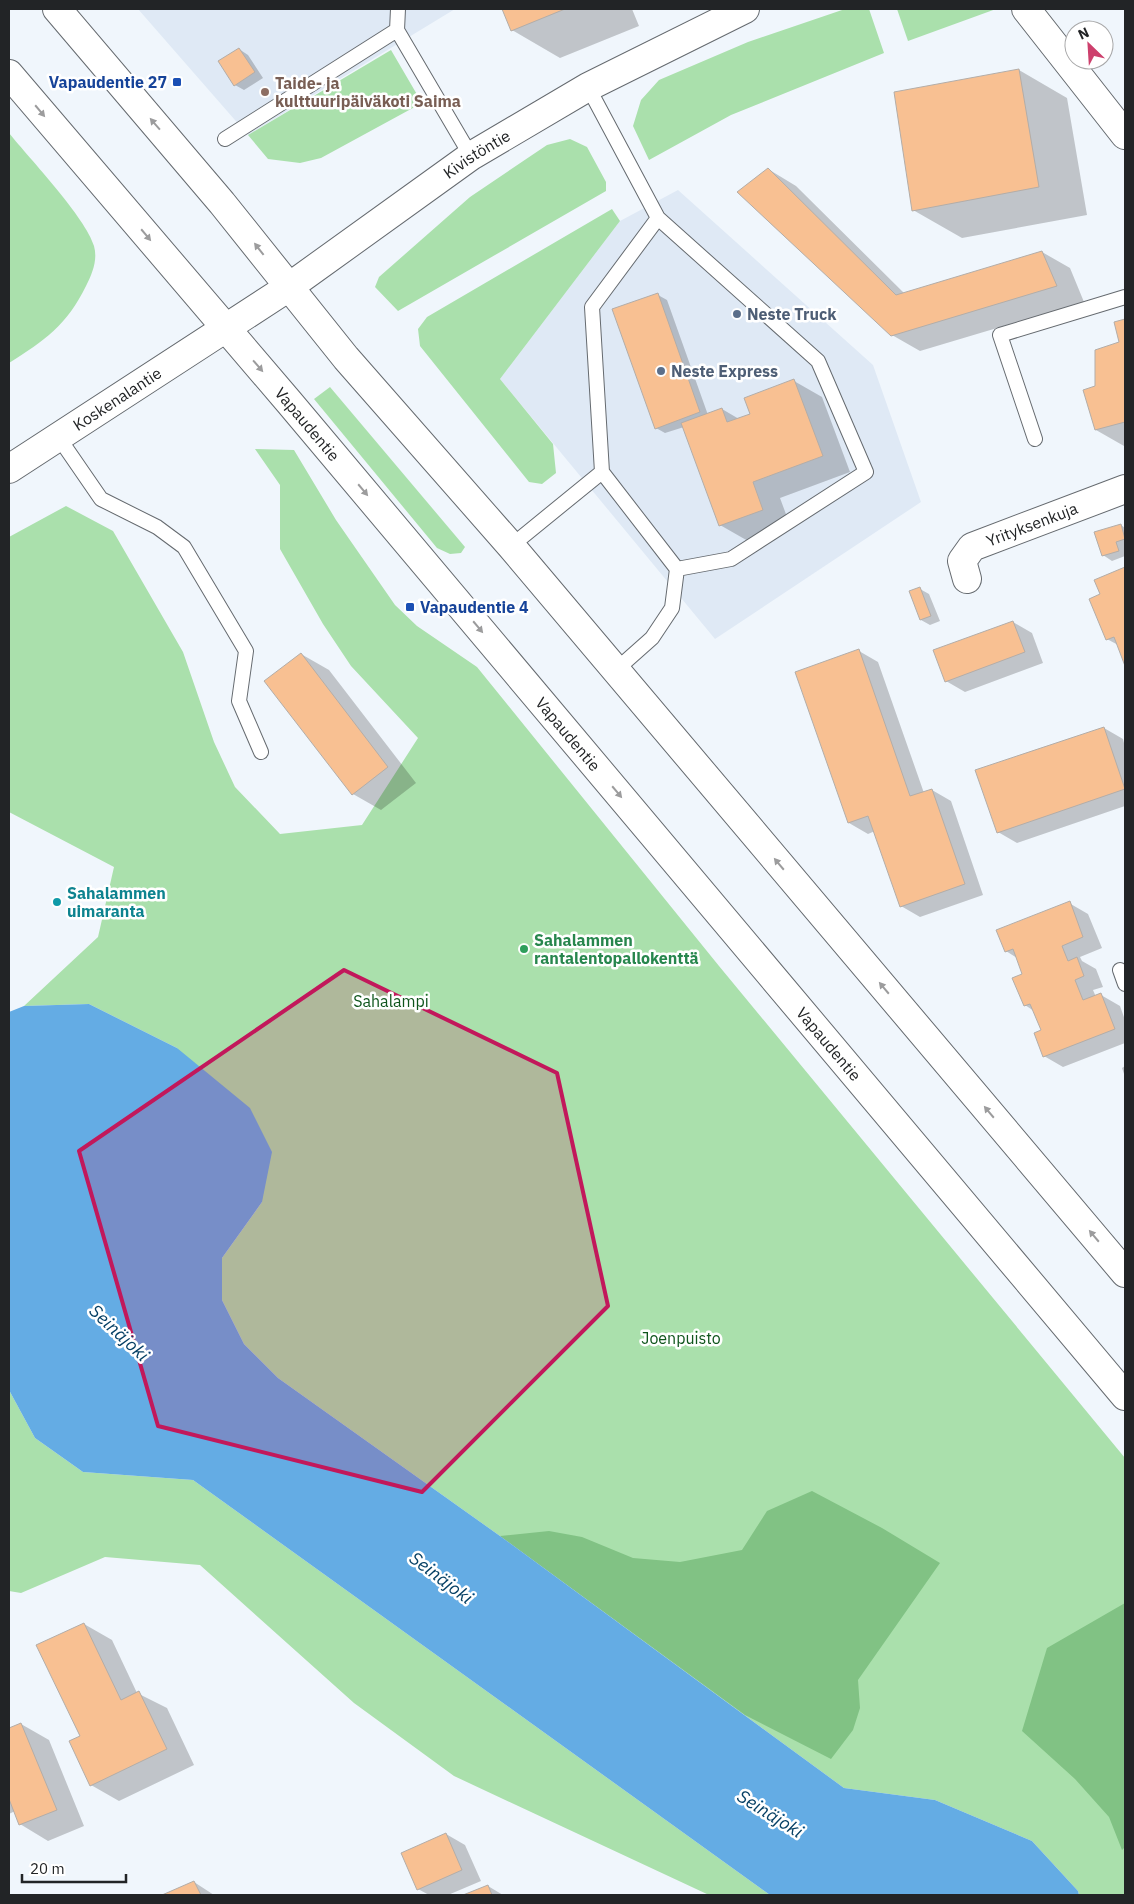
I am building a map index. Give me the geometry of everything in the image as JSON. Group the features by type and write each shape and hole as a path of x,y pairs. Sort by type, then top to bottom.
{"main road":[{"path":"57,9 222,202 346,358 511,546 1125,1274"},
{"name":"Kivistöntie","path":"226,329 289,287 471,156 588,88 745,9"},
{"path":"1026,9 1125,135"},
{"name":"Vapaudentie","path":"9,74 1125,1396"},
{"name":"Koskenalantie","path":"9,470 226,329"},
{"name":"Yrityksenkuja","path":"967,579 962,561 972,546 1125,489"}],"lane":[{"path":"398,9 397,30 471,156"},
{"path":"225,139 397,30"},
{"path":"588,88 658,218 818,361 866,472 732,559 677,570"},
{"path":"616,670 652,638 672,608 677,570 602,472 592,307 658,218"},
{"path":"1035,439 1000,335 1125,297"},
{"path":"59,438 101,499 157,528 184,547 246,650 239,701 261,752"},
{"path":"511,546 602,472"}],"highlighted area":[{"path":"344,970 557,1073 608,1306 422,1492 158,1426 79,1151"}],"shaded area":[{"name":"Taide- ja kulttuuripäiväkoti Saima","path":"138,9 455,9 248,135"},
{"path":"678,190 873,365 921,502 715,639 500,379 620,221"}],"green space":[{"path":"845,9 869,9 884,53 731,115 649,160 633,126 641,100 659,80 748,42"},
{"path":"897,9 996,9 908,41"},
{"path":"391,50 422,103 321,158 300,163 268,159 248,135"},
{"path":"9,133 80,220 94,246 95,256 94,267 79,300 63,322 44,339 9,363"},
{"path":"570,139 587,147 606,182 606,191 398,311 375,287 379,277 470,197 547,145"},
{"path":"612,209 620,221 500,379 553,444 556,473 542,484 529,482 420,346 418,329 427,317"},
{"path":"330,387 465,547 461,553 450,554 437,548 314,399"},
{"path":"255,449 294,450 336,520 395,605 417,626 477,667 719,966 1125,1458 1125,1895 1079,1895 1078,1891 1032,1841 935,1800 844,1788 500,1536 278,1378 244,1344 222,1300 222,1258 262,1202 177,1048 89,1004 24,1006 98,937 114,867 9,812 9,537 66,506 113,531 183,652 214,742 235,787 280,834 362,825 418,738 351,666 323,624 280,549 280,485"},
{"path":"9,1390 35,1438 83,1472 193,1480 770,1895 709,1895 454,1776 354,1703 200,1565 105,1557 21,1593 9,1591"},
{"path":"812,1491 882,1528 940,1563 858,1680 860,1708 853,1730 831,1759 745,1715 500,1536 549,1531 582,1537 633,1558 680,1562 742,1550 767,1511"},
{"path":"1125,1603 1125,1847 1122,1850 1109,1817 1075,1779 1022,1731 1047,1648"}],"water":[{"name":"Seinäjoki","path":"89,1004 177,1048 250,1108 272,1152 262,1202 222,1258 222,1300 244,1344 278,1378 500,1536 844,1788 935,1800 1032,1841 1078,1891 1079,1895 770,1895 193,1480 83,1472 35,1438 9,1390 9,1012 24,1006"}],"building":[{"path":"502,9 565,9 511,31"},
{"path":"239,48 255,72 234,86 218,61"},
{"path":"1019,69 1039,187 912,211 894,92"},
{"path":"768,168 896,295 1042,251 1057,286 891,336 737,192"},
{"path":"658,293 700,412 655,429 612,309"},
{"path":"1125,319 1125,422 1095,430 1083,390 1095,386 1095,350 1119,342 1114,322"},
{"path":"794,379 823,456 753,482 763,510 719,526 681,423 722,408 727,422 750,414 744,398"},
{"path":"1121,524 1125,539 1116,542 1119,551 1102,556 1094,532"},
{"path":"1125,567 1125,666 1114,637 1106,640 1089,599 1100,594 1094,580"},
{"path":"920,587 931,616 920,620 909,591"},
{"path":"1013,621 1025,652 945,682 933,650"},
{"path":"859,649 910,796 932,789 965,884 900,907 868,816 848,823 795,672"},
{"path":"301,653 388,767 352,795 264,681"},
{"path":"1104,727 1125,789 997,833 975,770"},
{"path":"1070,901 1083,937 1062,946 1068,961 1077,957 1084,976 1075,980 1083,1000 1101,993 1115,1029 1043,1057 1034,1033 1041,1030 1030,1004 1024,1006 1012,978 1022,974 1013,949 1005,952 996,930"},
{"path":"84,1623 121,1700 139,1691 167,1749 90,1786 69,1741 80,1736 36,1645"},
{"path":"21,1723 57,1810 19,1825 9,1799 9,1728"},
{"path":"446,1833 462,1870 417,1890 401,1853"},
{"path":"194,1881 201,1895 162,1895"},
{"path":"488,1885 492,1895 463,1895"}],"place":[{"name":"Vapaudentie 27","path":"177,82"},
{"name":"Taide- ja kulttuuripäiväkoti Saima","path":"265,92"},
{"name":"Neste Truck","path":"737,314"},
{"name":"Neste Express","path":"661,371"},
{"name":"Vapaudentie 4","path":"410,607"},
{"name":"Sahalammen uimaranta","path":"57,902"},
{"name":"Sahalammen rantalentopallokenttä","path":"524,949"}],"park label":[{"name":"Sahalampi","path":"391,1001"},
{"name":"Joenpuisto","path":"681,1338"}]}
